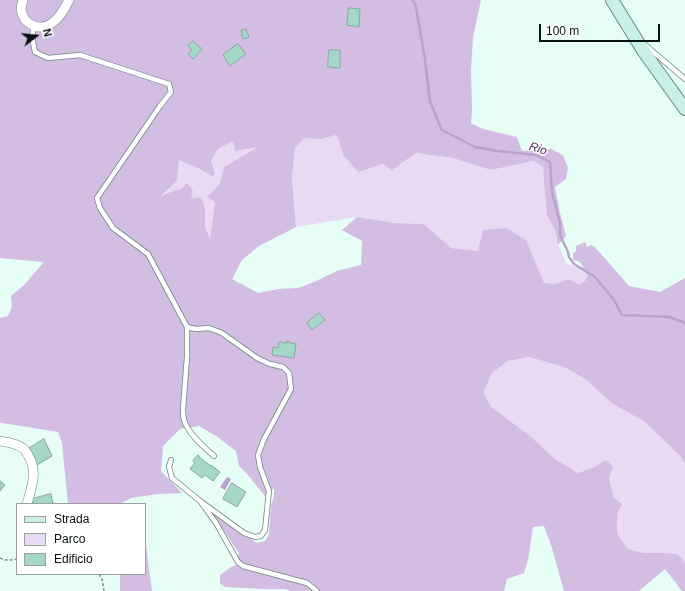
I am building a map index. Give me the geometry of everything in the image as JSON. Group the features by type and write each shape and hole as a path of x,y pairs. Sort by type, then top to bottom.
{"main road":[{"path":"612,0 644,52 685,109"}],"street":[{"path":"23,0 21,8 22,14 28,23 43,28 57,20 69,0"},
{"path":"0,441 10,442 24,450 33,464 34,475 27,503"}],"lane":[{"path":"34,26 32,37 35,52 48,58 80,55 169,84 171,92 98,198 100,208 113,228 148,254 187,327 187,357 183,418 185,425 199,442 214,456"},
{"path":"634,35 685,79"},
{"path":"171,460 169,467 172,478 200,501 244,533 255,537 262,536 265,530 269,491 260,467 258,455 264,439 291,389 289,373 284,367 270,364 257,358 222,333 209,328 196,329 187,327"},
{"path":"200,501 216,523 238,562 243,566 307,584 317,591"}],"path":[{"path":"0,558 3,560 16,559"},
{"path":"100,575 102,579 104,591"}],"green space":[{"path":"336,135 343,155 358,172 383,164 392,170 416,153 453,158 491,170 534,161 543,167 547,215 555,230 558,245 566,263 575,267 583,267 588,276 585,281 579,284 568,279 556,284 544,283 478,251 451,248 424,224 395,223 357,217 296,227 292,179 295,148 305,138 322,139"},
{"path":"233,141 259,147 224,167 220,182 208,197 215,201 210,239 205,228 205,208 201,197 191,198 188,183 181,189 160,198 177,181 179,160 198,168 213,177 215,173 211,161 218,149"},
{"path":"529,357 564,367 585,379 613,404 645,422 680,456 685,463 685,563 678,554 644,553 628,549 617,533 617,514 622,504 614,498 609,479 613,466 606,460 592,468 578,473 555,459 529,435 490,406 484,392 492,373 508,361"}],"shaded area":[{"path":"0,0 481,0 473,37 471,71 471,123 483,129 517,137 522,151 551,149 563,155 568,168 566,179 555,187 566,236 558,245 555,230 547,215 543,167 534,161 491,170 453,158 416,153 392,170 383,164 358,172 343,155 336,135 322,139 305,138 295,148 292,179 296,227 259,246 242,260 232,279 258,293 279,289 298,288 337,271 361,265 362,241 342,230 357,217 395,223 424,224 451,248 478,251 483,230 506,228 526,240 544,283 556,284 568,279 579,284 585,281 588,276 580,262 573,260 573,253 576,251 576,246 585,242 587,247 591,245 595,247 629,286 660,292 685,278 685,463 680,456 645,422 613,404 585,379 564,367 529,357 508,361 492,373 484,392 490,406 529,435 555,459 578,473 592,468 606,460 613,466 609,479 614,498 622,504 617,514 617,533 628,549 644,553 678,554 685,563 685,591 682,591 665,569 639,591 564,591 544,526 533,527 528,560 524,573 507,579 504,591 290,591 286,589 225,587 220,583 220,575 236,565 239,553 210,510 212,508 256,543 265,541 269,534 274,488 265,496 239,466 236,451 216,436 199,426 180,429 163,446 161,471 182,493 158,494 131,498 122,503 68,503 62,443 58,432 0,422 0,318 8,316 12,307 11,296 24,285 44,262 0,258","holes":["233,141 235,151 258,147 224,167 220,183 207,197 215,202 210,238 205,228 205,208 201,197 191,198 193,191 187,183 181,189 161,196 177,181 179,160 198,168 213,177 215,173 211,161 218,149"]},
{"path":"227,477 231,479 225,490 220,487"},
{"path":"146,545 152,591 120,591 120,575 146,575"}],"building":[{"path":"349,8 360,9 359,27 347,25"},
{"path":"246,29 249,37 243,39 241,31"},
{"path":"193,41 202,49 193,59 188,54 192,50 188,46"},
{"path":"238,44 246,54 230,66 223,55"},
{"path":"329,50 340,50 340,68 328,67"},
{"path":"319,313 325,320 312,330 307,323"},
{"path":"287,341 296,344 294,358 272,355 273,347 278,348 279,342 287,343"},
{"path":"44,439 52,456 37,465 28,449"},
{"path":"198,455 220,472 213,481 205,475 202,478 190,469 195,463 193,461"},
{"path":"0,481 5,485 0,491"},
{"path":"232,483 246,492 237,507 223,499"},
{"path":"51,494 53,503 32,503 32,499"}],"waterway":[{"name":"Rio","path":"413,0 416,7 425,59 430,102 442,130 475,147 536,155 550,162 552,192 560,223 560,235 569,257 574,264 595,277 614,300 622,315 669,317 685,323"}]}
